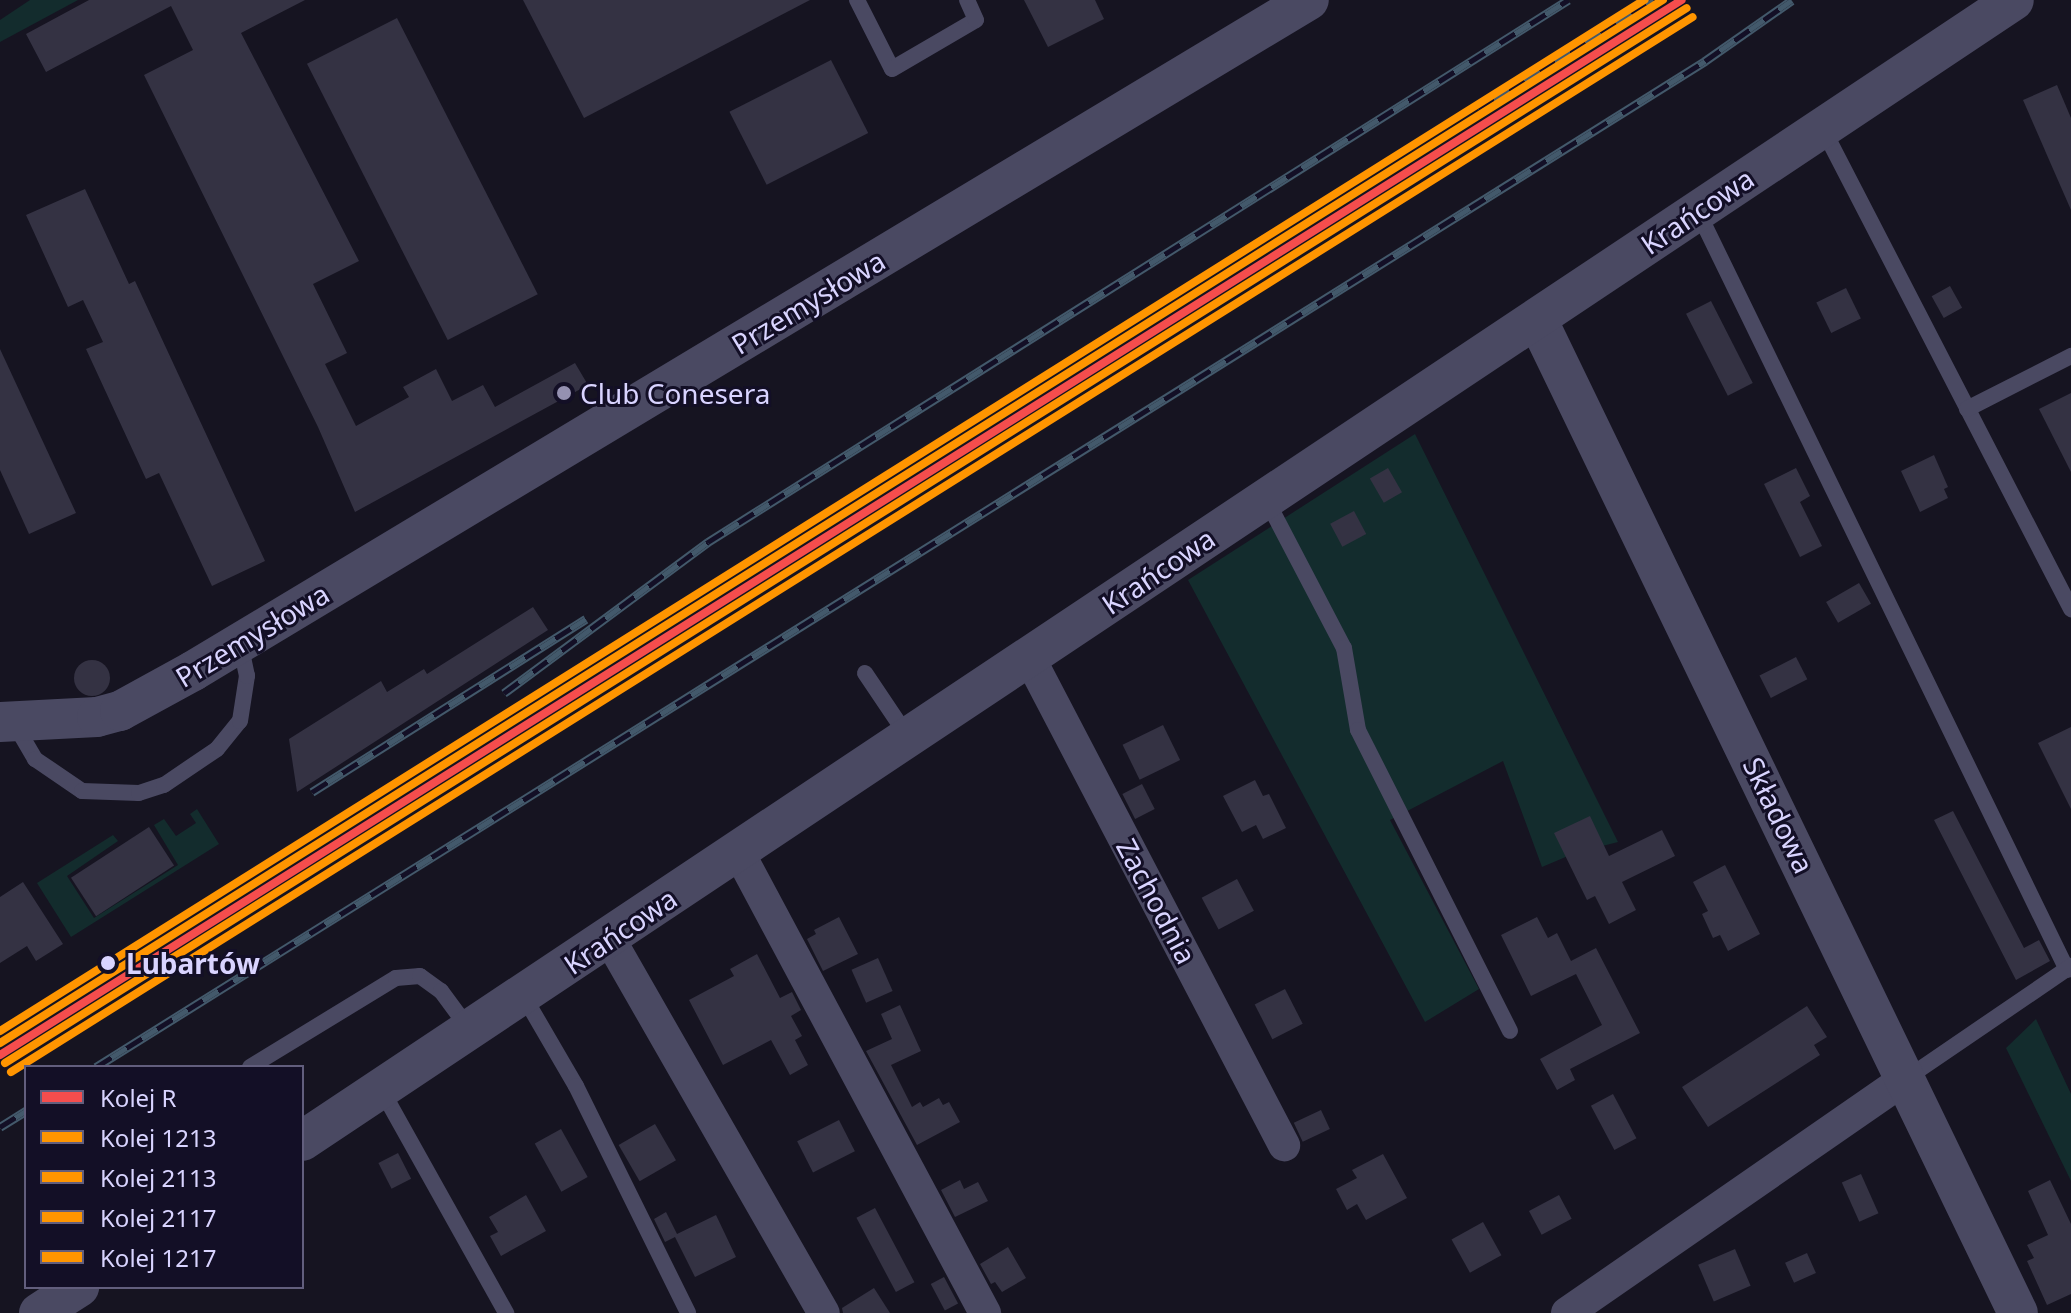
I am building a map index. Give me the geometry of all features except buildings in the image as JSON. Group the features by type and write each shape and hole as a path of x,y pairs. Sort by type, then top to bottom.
{"street":[{"name":"Przemysłowa","path":"7,722 97,717 120,711 240,643 1309,0"},
{"name":"Krańcowa","path":"304,1140 739,853 2014,0"},
{"name":"Składowa","path":"1537,319 1907,1078 2018,1313"},
{"name":"Zachodnia","path":"1029,657 1284,1145"},
{"path":"739,853 985,1313"},
{"path":"609,938 824,1313"},
{"path":"1567,1313 1907,1078"},
{"path":"39,1313 76,1289"}],"lane":[{"path":"857,0 892,69 976,20 967,0"},
{"path":"1822,127 2071,609"},
{"path":"1697,211 2069,968 1907,1078"},
{"path":"1967,409 2071,356"},
{"path":"1266,499 1344,648 1358,730 1510,1031"},
{"path":"7,722 35,759 82,791 139,793 164,785 217,749 240,721 247,676 240,643"},
{"path":"865,673 909,738"},
{"path":"253,1065 396,978 420,976 441,991 470,1030"},
{"path":"523,995 576,1086 688,1313"},
{"path":"381,1089 506,1313"}],"green space":[{"path":"30,0 78,0 0,42 0,20"},
{"path":"1415,434 1618,842 1575,853 1542,867 1503,761 1390,820 1479,989 1425,1022 1188,580"},
{"path":"197,809 219,844 71,937 37,883 113,835 118,841 67,876 94,918 178,865 154,825 164,819 176,836 196,823 190,814"},
{"path":"2036,1019 2071,1094 2071,1181 2006,1048"}],"railway":[{"path":"504,693 708,542 1568,0"},
{"path":"1478,108 1654,0"},
{"path":"99,1065 1705,61 1792,0"},
{"path":"312,792 586,619"},
{"path":"0,1127 24,1112"}],"rail line":[{"name":"1217","path":"0,1031 1644,0"},
{"name":"2113","path":"0,1043 1663,0"},
{"name":"R","path":"0,1055 1682,0"},
{"name":"1213","path":"5,1063 1687,8"},
{"name":"2117","path":"11,1072 1693,17"}],"place":[{"name":"Club Conesera","path":"564,393"},
{"name":"Lubartów","path":"108,963"}]}
